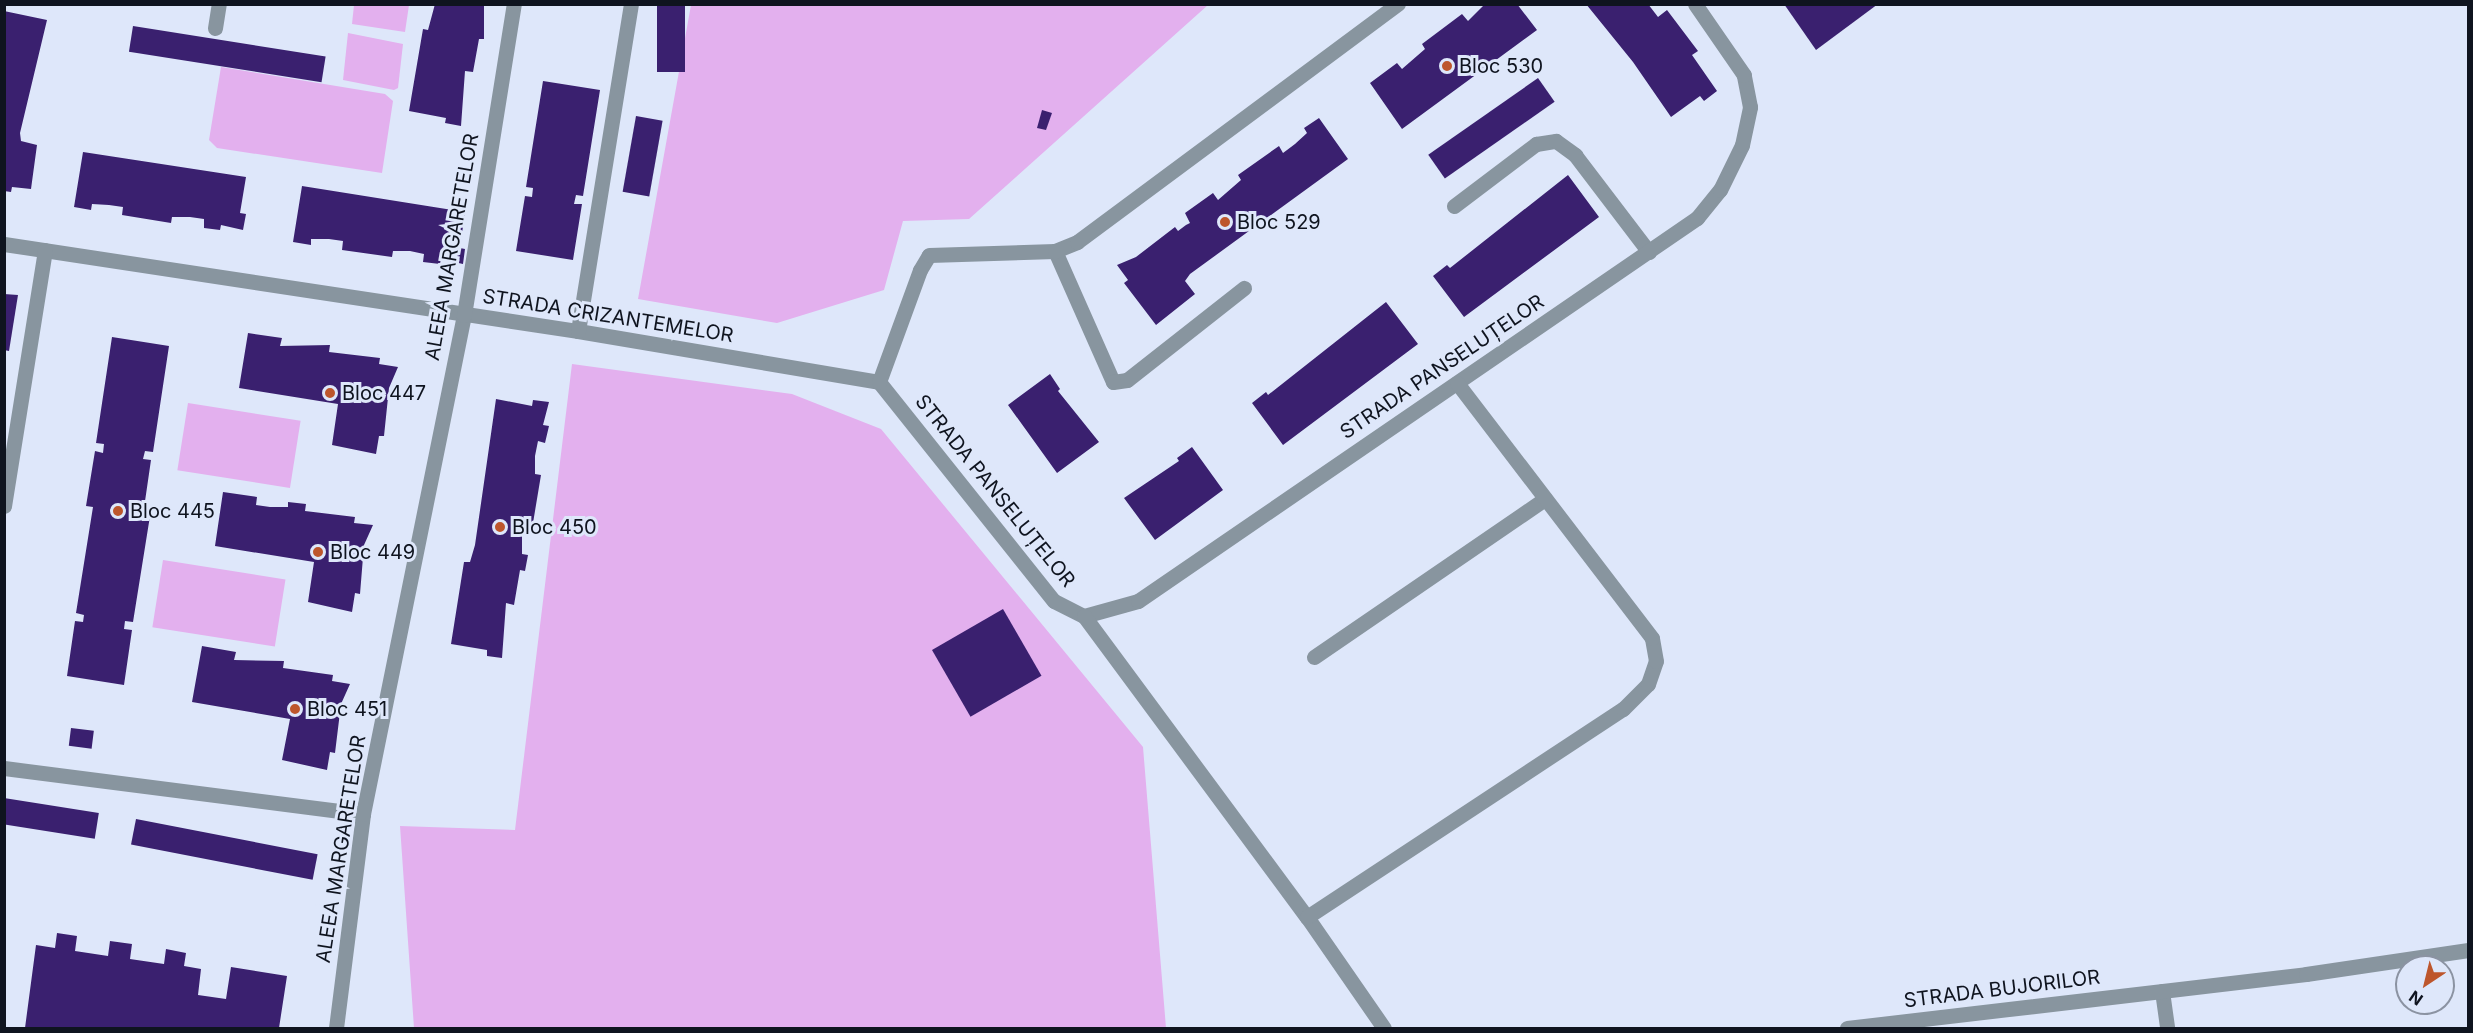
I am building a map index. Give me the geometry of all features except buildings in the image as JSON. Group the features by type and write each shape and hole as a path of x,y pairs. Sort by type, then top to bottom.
{"street":[{"path":"215,28 219,4"},
{"name":"ALEEA MARGARETELOR","path":"336,1029 363,814 464,315 514,4"},
{"path":"579,331 632,4"},
{"path":"879,382 920,270 929,255 1055,251 1077,242 1398,4"},
{"name":"STRADA PANSELUȚELOR","path":"879,382 1054,602 1084,616 1138,601 1697,218 1720,190 1742,146 1750,107 1744,75 1695,4"},
{"path":"1454,206 1536,144 1556,141 1575,155 1649,252"},
{"name":"STRADA CRIZANTEMELOR","path":"4,244 579,331 879,382"},
{"path":"4,506 45,250"},
{"path":"1055,251 1113,381 1127,380 1244,288"},
{"path":"1307,917 1623,709 1648,684 1656,661 1652,638 1456,383"},
{"path":"1314,657 1545,499"},
{"path":"1084,616 1307,917 1384,1029"},
{"path":"4,768 363,814"},
{"name":"STRADA BUJORILOR","path":"1847,1029 2162,991 2469,950"},
{"path":"2162,991 2167,1029"}],"shaded area":[{"path":"354,5 409,5 405,32 352,24"},
{"path":"691,5 1208,5 969,219 903,221 884,290 777,323 638,299"},
{"path":"348,33 403,44 398,88 394,90 343,80"},
{"path":"221,67 385,94 393,101 382,173 217,148 209,140"},
{"path":"572,364 792,394 881,429 1143,747 1166,1028 414,1028 400,826 515,830"},
{"path":"188,403 301,421 290,488 177,470"},
{"path":"163,560 285,579 275,647 152,627"}],"place":[{"name":"Bloc 530","path":"1447,66"},
{"name":"Bloc 529","path":"1225,222"},
{"name":"Bloc 447","path":"330,393"},
{"name":"Bloc 445","path":"118,511"},
{"name":"Bloc 450","path":"500,527"},
{"name":"Bloc 449","path":"318,552"},
{"name":"Bloc 451","path":"295,709"}]}
